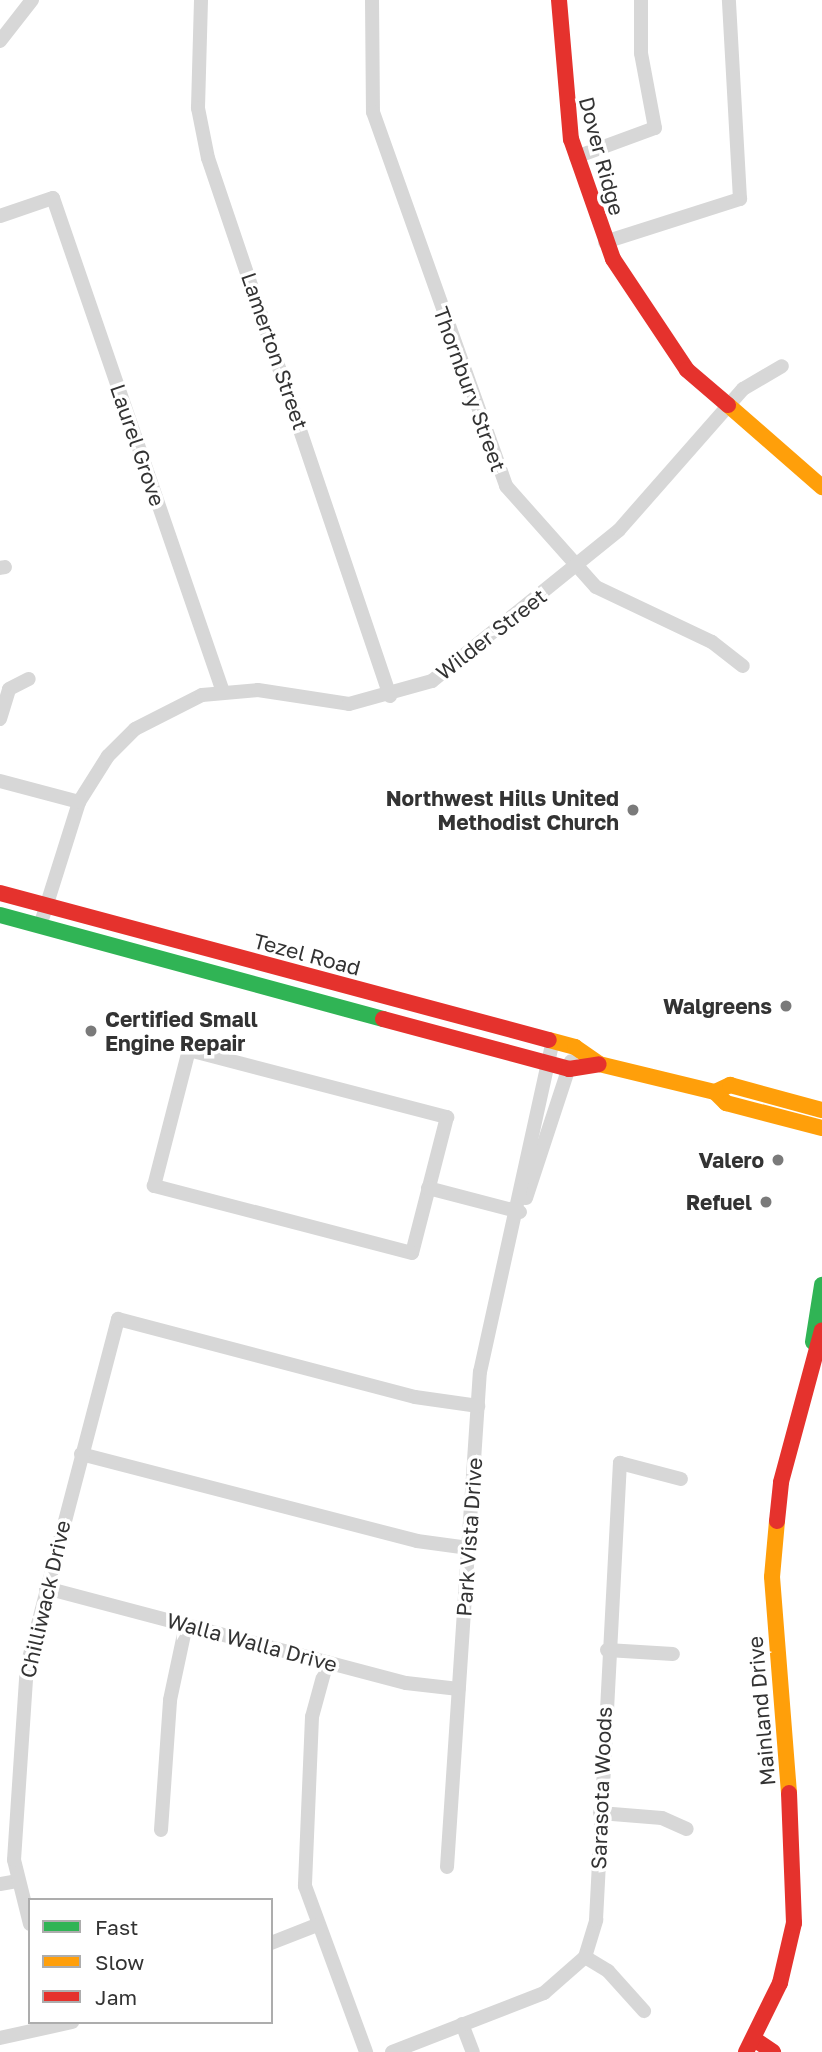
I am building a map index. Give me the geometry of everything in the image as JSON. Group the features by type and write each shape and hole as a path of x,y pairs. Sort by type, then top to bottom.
{"main road":[{"name":"Dover Ridge","path":"559,0 563,97 576,157 605,242 672,352 822,487"},
{"name":"Tezel Road","path":"0,893 575,1047 599,1064 715,1092 726,1103 822,1128"},
{"name":"Tezel Road","path":"0,915 569,1069 599,1064"},
{"name":"Tezel Road","path":"715,1092 730,1086 822,1110"},
{"name":"Mainland Drive","path":"811,1361 822,1285"},
{"name":"Mainland Drive","path":"750,2046 780,1983 794,1923 795,1870 772,1577 781,1482 811,1361 822,1330"},
{"path":"750,2046 773,2052"}],"street":[{"path":"4,38 32,0"},
{"name":"Lamerton Street","path":"201,0 197,85 204,146 390,696"},
{"name":"Thornbury Street","path":"372,0 373,112 498,472 575,568 614,599 698,634 743,666"},
{"path":"576,157 655,128 641,53 641,0"},
{"path":"605,242 740,199 729,0"},
{"name":"Laurel Grove","path":"0,216 53,198 223,692"},
{"name":"Wilder Street","path":"40,926 79,802 108,755 135,729 184,701 223,692 258,690 349,704 390,696 447,672 619,530 729,406 757,378 782,366"},
{"path":"0,719 9,688 29,679"},
{"path":"0,781 79,802"},
{"name":"Park Vista Drive","path":"447,1867 478,1406 484,1352 520,1212 528,1138 553,1041"},
{"name":"Park Vista Drive","path":"520,1212 549,1144 575,1047"},
{"path":"189,1050 447,1117 428,1188 412,1253 154,1186 189,1050"},
{"path":"428,1188 520,1212"},
{"name":"Chilliwack Drive","path":"28,1917 17,1881 25,1684 46,1588 118,1319 415,1397 478,1406"},
{"path":"81,1454 417,1541 469,1548"},
{"name":"Sarasota Woods","path":"585,1957 596,1920 607,1650 620,1463 681,1479"},
{"name":"Walla Walla Drive","path":"46,1588 327,1662 459,1689"},
{"path":"161,1830 170,1700 186,1625"},
{"path":"607,1650 673,1654"},
{"path":"327,1662 312,1717 305,1886 317,1925 366,2052"},
{"path":"600,1813 662,1818 687,1829"},
{"path":"0,1884 17,1881"},
{"path":"273,1942 317,1925"},
{"path":"392,2052 544,1993 585,1957 608,1971 643,2011"},
{"path":"0,2038 65,2024"},
{"path":"462,2024 473,2052"}],"traffic: fast":[{"path":"0,915 383,1019"},
{"path":"813,1342 822,1285"}],"traffic: slow":[{"path":"728,405 822,487"},
{"path":"549,1040 575,1047 599,1064 715,1092 726,1103 822,1128"},
{"path":"715,1092 730,1085 822,1110"},
{"path":"777,1521 772,1577 789,1793"}],"traffic: jam":[{"path":"559,0 571,139 613,259 687,370 728,405"},
{"path":"0,893 549,1040"},
{"path":"383,1019 569,1069 599,1064"},
{"path":"777,1521 781,1482 822,1330"},
{"path":"746,2052 780,1983 794,1923 789,1793"},
{"path":"754,2039 773,2052"}],"place":[{"name":"Northwest Hills United Methodist Church","path":"633,810"},
{"name":"Walgreens","path":"786,1006"},
{"name":"Certified Small Engine Repair","path":"91,1031"},
{"name":"Valero","path":"778,1160"},
{"name":"Refuel","path":"766,1202"}]}
